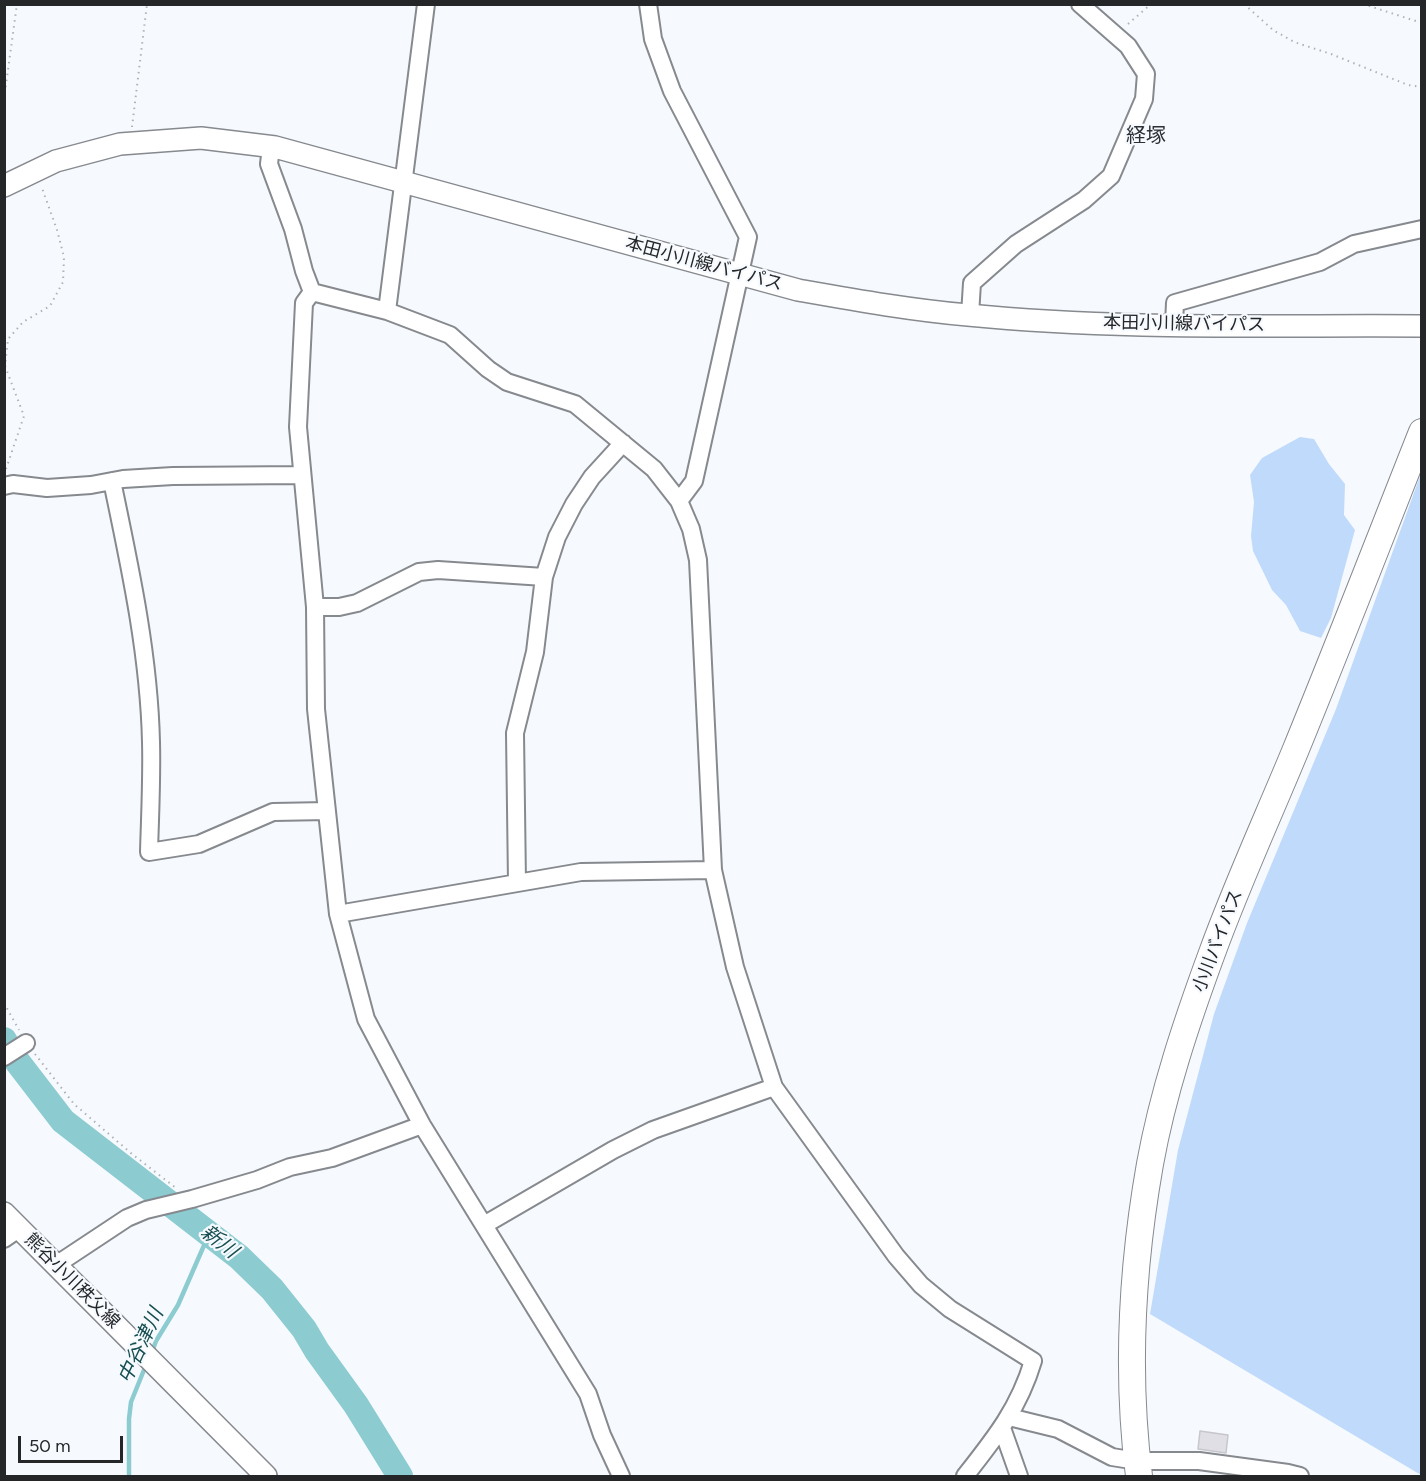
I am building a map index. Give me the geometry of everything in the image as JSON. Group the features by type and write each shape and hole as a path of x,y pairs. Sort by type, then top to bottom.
{"highway":[{"name":"小川バイパス","path":"1138,1469 1133,1389 1133,1318 1139,1242 1150,1164 1164,1103 1212,951 1314,705 1422,432"}],"main road":[{"name":"本田小川線バイパス","path":"4,186 56,161 120,144 201,138 271,147 798,290 876,304 970,315 1080,322 1422,326"},
{"name":"熊谷小川秩父線","path":"4,1213 12,1234 56,1265 266,1476"}],"street":[{"path":"387,311 426,4"},
{"path":"648,4 653,39 672,91 748,237 694,481 679,501"},
{"path":"970,315 972,283 1016,244 1084,200 1111,176 1144,99 1146,74 1128,46 1080,4"},
{"path":"271,147 269,164 293,229 312,292"},
{"path":"1174,324 1175,303 1320,262 1354,244 1422,229"},
{"path":"312,292 387,311 450,335 488,369 507,382 575,404 654,469 679,501 691,529 698,560 713,870 735,967 774,1088 896,1256 921,1285 950,1309 1033,1361 1028,1378 1006,1423 965,1476"},
{"path":"312,292 304,303 298,427 315,607 316,709 339,914 366,1019 422,1125 588,1394 602,1435 621,1476"},
{"path":"518,883 515,733 535,651 544,577 556,537 573,504 592,477 623,443"},
{"path":"4,486 13,483 47,488 173,476 302,475"},
{"path":"112,481 137,601 146,677 151,742 149,852 199,844 273,812 327,811"},
{"path":"315,607 339,607 357,603 419,572 438,570 544,577"},
{"path":"339,914 580,872 713,870"},
{"path":"4,1057 26,1043"},
{"path":"484,1225 603,1155 653,1130 774,1088"},
{"path":"56,1265 126,1218 146,1210 257,1180 290,1167 332,1158 422,1125"},
{"path":"1006,1423 1058,1429 1138,1469 1199,1461 1300,1476"},
{"path":"1006,1423 1019,1476"}],"path":[{"path":"4,99 17,4"},
{"path":"130,143 147,4"},
{"path":"1115,35 1151,4"},
{"path":"1244,4 1273,30 1294,42 1331,54 1408,85 1422,87"},
{"path":"1364,4 1422,22"},
{"path":"4,472 24,416 5,366 8,339 23,322 50,306 63,282 64,257 57,230 42,192 40,168"},
{"path":"4,1003 26,1043 74,1104 132,1154 192,1199"}],"shaded area":[{"path":"1300,437 1314,439 1329,464 1345,484 1344,515 1355,530 1331,618 1321,638 1300,631 1286,605 1272,590 1253,551 1251,536 1254,502 1250,475 1262,458"},
{"path":"1420,476 1422,478 1421,1475 1150,1314 1178,1150 1214,1014 1247,923 1336,709"}],"building":[{"path":"1200,1431 1228,1435 1226,1453 1198,1449"}],"waterway":[{"name":"新川","path":"4,1040 13,1056 63,1121 239,1257 272,1289 304,1329 356,1405 400,1476"},
{"name":"中谷津川","path":"152,1352 156,1341 178,1305 209,1234"},
{"name":"中谷津川","path":"129,1476 131,1402 146,1365"}],"district":[{"name":"経塚","path":"1146,136"}]}
